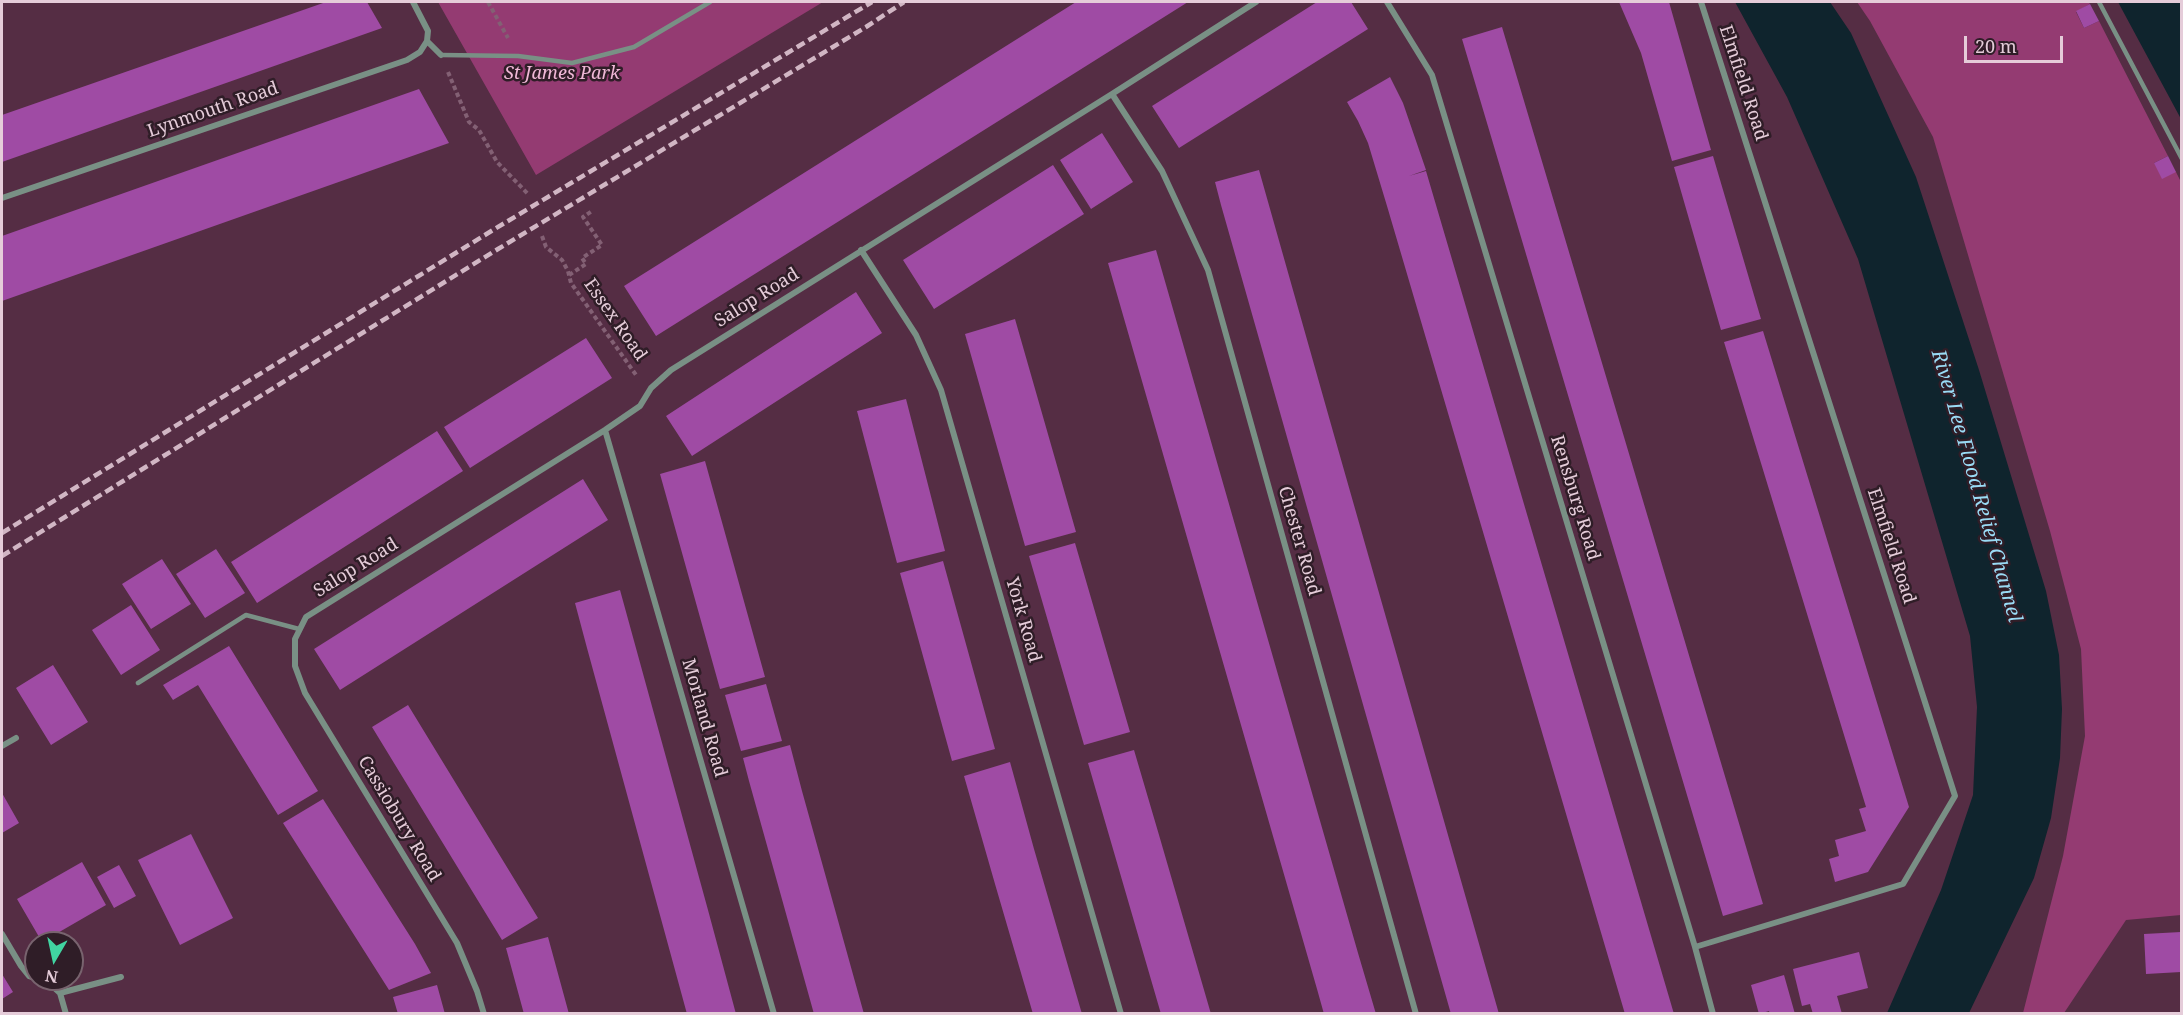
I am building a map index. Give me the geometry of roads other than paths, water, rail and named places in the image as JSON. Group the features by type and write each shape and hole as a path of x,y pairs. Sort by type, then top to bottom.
{"street":[{"path":"413,2 429,31 427,41 441,55"},
{"name":"Salop Road","path":"295,639 306,617 605,430 640,406 651,388 671,370 1256,2"},
{"name":"Rensburg Road","path":"1387,2 1432,75 1695,947 1713,1014"},
{"name":"Elmfield Road","path":"1695,947 1904,884 1955,796 1701,2"},
{"name":"Lynmouth Road","path":"2,198 407,60 420,52 427,41"},
{"name":"Chester Road","path":"1112,94 1162,171 1208,270 1416,1014"},
{"name":"York Road","path":"861,250 916,335 941,390 1121,1014"},
{"name":"Morland Road","path":"605,430 774,1014"},
{"name":"Cassiobury Road","path":"295,639 295,666 305,693 458,944 484,1014"},
{"path":"2,746 16,738"},
{"path":"2,934 24,969"},
{"path":"66,1014 60,993 121,977"}],"lane":[{"path":"441,55 518,56 572,63 634,47 710,2"},
{"path":"2099,2 2181,159"},
{"path":"138,683 246,615 299,629"}],"water":[{"name":"River Lee Flood Relief Channel","path":"1735,2 1830,2 1851,33 1916,177 1979,370 2046,591 2059,655 2062,709 2060,758 2051,818 2034,878 1969,1013 1887,1013 1941,890 1973,795 1977,707 1970,636 1858,259 1787,97"},
{"path":"2118,2 2181,2 2181,119"}],"railway":[{"path":"2,533 493,230 872,2"},
{"path":"2,556 498,249 904,2"}],"park label":[{"name":"St James Park","path":"562,74"}]}
